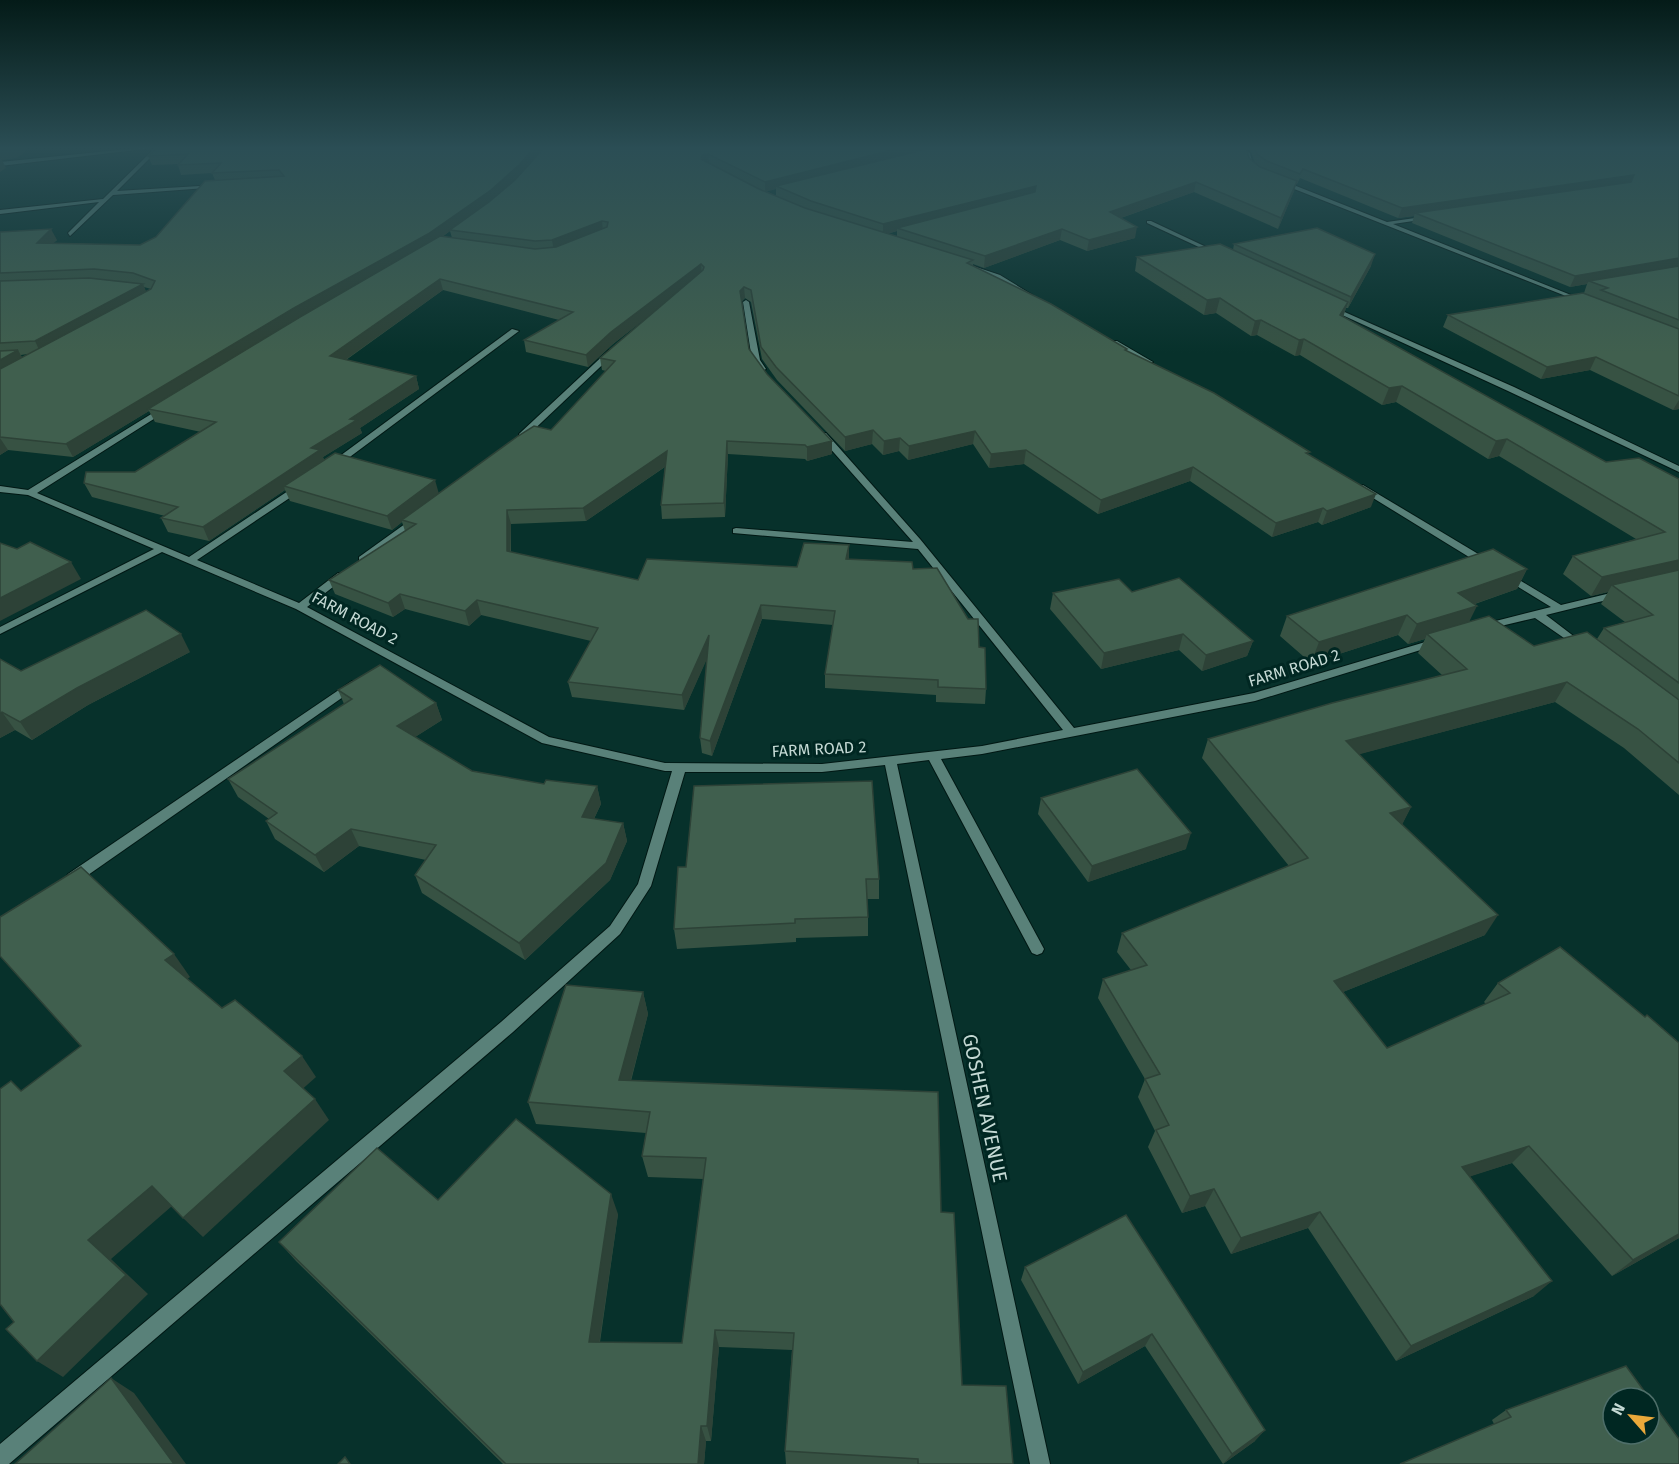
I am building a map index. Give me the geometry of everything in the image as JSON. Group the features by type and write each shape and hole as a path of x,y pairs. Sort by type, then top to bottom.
{"street":[{"path":"70,234 88,216"},
{"path":"1369,216 1586,302"},
{"path":"1386,223 1432,216"},
{"path":"1149,222 1222,256"},
{"path":"965,264 998,276 1038,299"},
{"path":"1563,292 1574,290"},
{"path":"1316,300 1511,389 1679,470"},
{"path":"746,302 756,360 766,375"},
{"path":"325,470 515,331"},
{"path":"1108,339 1160,369"},
{"path":"517,441 617,348"},
{"path":"30,493 170,406"},
{"path":"818,429 921,546 1072,733"},
{"path":"191,560 306,483"},
{"path":"1356,484 1559,608"},
{"name":"FARM ROAD 2","path":"0,489 30,493 300,607 388,660 546,740 665,767 822,768 982,750 1255,697 1449,638"},
{"path":"357,564 423,513"},
{"path":"736,531 921,546"},
{"path":"0,630 163,548"},
{"path":"300,607 347,571"},
{"path":"1472,631 1536,613 1635,591"},
{"path":"1536,613 1593,656"},
{"path":"59,887 364,677"},
{"path":"933,756 1037,949"},
{"name":"GOSHEN AVENUE","path":"890,761 1040,1464"},
{"path":"0,1458 507,1027 615,930 644,886 680,767"}],"building":[{"path":"174,216 453,216 428,234 294,308 66,444 0,437 0,369 151,289 155,281 133,273 94,269 0,273 0,232 51,229 37,243 140,245 156,237"},
{"path":"469,216 832,216 973,260 967,263 1051,304 1127,349 1125,350 1214,393 1310,452 1306,453 1376,494 1327,511 1323,508 1276,523 1193,467 1101,500 1026,450 991,454 975,431 909,446 900,438 884,441 873,430 845,437 776,367 761,347 751,290 744,287 740,291 749,349 767,374 832,441 807,447 805,445 727,441 724,503 661,505 667,451 583,508 507,510 507,551 638,580 647,559 797,567 804,543 849,545 846,559 912,562 913,569 937,568 968,619 978,619 979,647 985,648 986,689 938,687 938,680 825,674 835,611 761,605 710,741 700,738 709,635 682,695 568,682 598,628 477,600 465,611 400,594 388,603 329,580 416,524 402,520 518,436 534,426 551,430 615,361 600,358 703,270 704,267 701,264 611,332 586,355 524,340 573,312 440,279 330,356 416,376 350,419 357,420 311,448 320,450 203,527 161,518 178,507 84,483 86,472 135,472 216,422 148,409 440,236 535,249 556,247 607,227 608,222 602,221 552,240 535,241 450,230"},
{"path":"859,216 914,216 883,224"},
{"path":"942,216 1118,216 1137,227 1089,240 1062,229 985,256 897,228"},
{"path":"1423,216 1679,216 1679,258 1575,276"},
{"path":"1317,228 1375,254 1351,297 1234,244"},
{"path":"1220,244 1348,302 1340,315 1606,462 1639,458 1679,479 1679,560 1602,577 1573,556 1665,532 1507,439 1496,441 1402,386 1389,388 1304,339 1299,340 1261,320 1255,321 1220,298 1207,300 1137,257"},
{"path":"1679,266 1679,320 1601,290 1608,288 1589,281"},
{"path":"89,278 143,284 35,341 0,343 0,281"},
{"path":"1583,293 1679,329 1679,396 1596,357 1547,367 1448,315"},
{"path":"18,350 0,360 0,351"},
{"path":"335,453 435,480 387,516 284,486"},
{"path":"30,542 71,562 0,598 0,543 17,549"},
{"path":"1493,549 1527,569 1458,593 1477,606 1417,624 1407,615 1319,642 1287,616"},
{"path":"1679,570 1679,683 1604,628 1653,615 1612,585"},
{"path":"1179,578 1253,641 1206,655 1183,634 1104,653 1053,593 1119,579 1132,592"},
{"path":"146,610 181,634 77,688 20,722 0,713 0,659 21,671"},
{"path":"1489,616 1534,646 1587,632 1679,700 1679,763 1638,729 1567,682 1346,741 1411,807 1390,813 1498,915 1334,981 1387,1048 1510,993 1498,983 1560,947 1679,1043 1679,1234 1633,1260 1529,1146 1462,1167 1552,1281 1411,1346 1320,1212 1241,1238 1214,1189 1190,1196 1156,1130 1169,1125 1145,1079 1160,1074 1103,979 1147,965 1122,933 1308,858 1208,739 1332,703 1467,669 1427,634"},
{"path":"380,665 436,703 397,726 472,771 544,784 546,780 597,786 582,817 623,823 606,863 519,943 415,875 436,845 351,829 315,855 266,821 277,813 228,779 352,699 338,690"},
{"path":"1137,769 1191,833 1092,866 1041,798"},
{"path":"872,781 879,879 866,879 868,917 795,919 795,923 674,929 678,867 686,867 694,786"},
{"path":"81,867 174,954 165,960 222,1008 235,1000 302,1056 284,1071 315,1099 183,1218 152,1186 88,1240 126,1275 37,1361 6,1329 14,1322 0,1304 0,1089 11,1081 21,1091 81,1046 0,956 0,917"},
{"path":"566,985 643,992 619,1080 938,1092 941,1212 954,1213 962,1385 1006,1386 1013,1464 918,1464 918,1459 785,1451 794,1333 715,1330 707,1426 701,1426 698,1464 506,1464 279,1242 377,1148 438,1200 516,1119 611,1194 589,1342 682,1343 706,1158 642,1156 650,1112 528,1102"},
{"path":"1126,1215 1265,1430 1232,1454 1152,1334 1083,1372 1025,1267"},
{"path":"1626,1366 1641,1386 1601,1386 1601,1446 1661,1446 1661,1414 1679,1439 1679,1464 1400,1464 1511,1417 1506,1410"},
{"path":"111,1378 174,1464 15,1464"},
{"path":"345,1457 350,1464 338,1464"}]}
